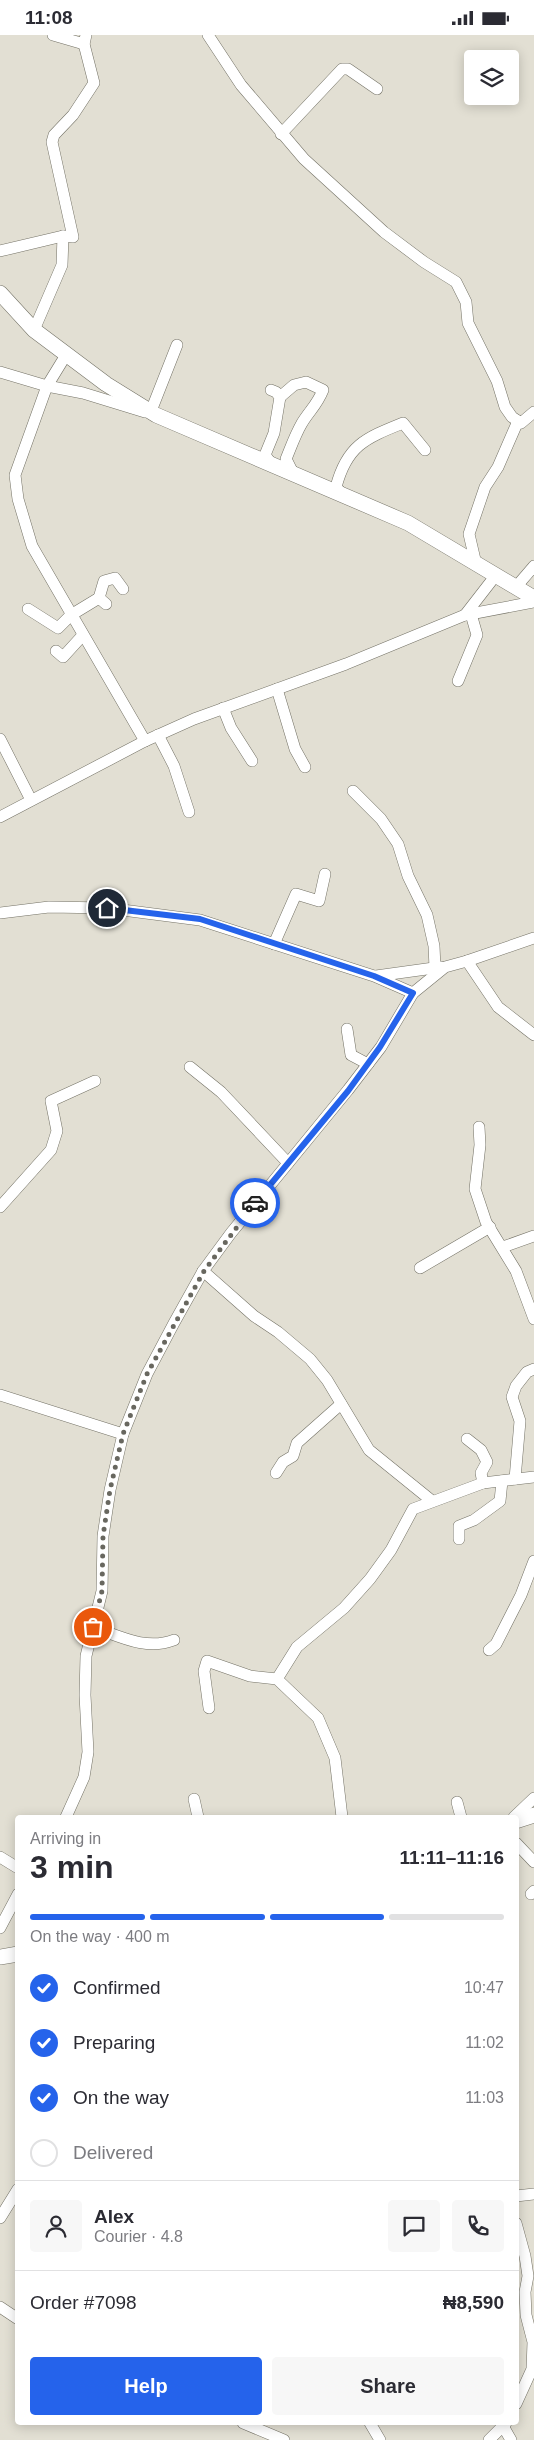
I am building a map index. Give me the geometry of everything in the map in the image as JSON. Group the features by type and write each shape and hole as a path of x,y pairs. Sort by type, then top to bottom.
{"main road":[{"path":"0,293 34,330 66,355 106,385 154,413 408,523 516,587 534,600"},
{"path":"519,1820 534,1815"},
{"path":"0,1957 15,1954"}],"street":[{"path":"0,251 63,235 73,237 52,141 54,135 73,115 94,83 85,39 53,35"},
{"path":"208,35 241,85 281,134 316,170 384,232 456,282 466,301 468,323 497,381 505,407 512,417 521,423 534,412"},
{"path":"281,134 342,69 348,69 377,89"},
{"path":"34,330 62,265 63,235"},
{"path":"0,372 47,386 83,393 113,404 154,413 177,345"},
{"path":"66,355 47,386 15,475 18,499 32,546 145,741"},
{"path":"270,462 265,455 274,433 275,393 306,381 323,390 317,405 304,421 286,459 294,473"},
{"path":"476,564 469,534 485,487 498,467 518,421"},
{"path":"342,494 336,487 340,472 360,443 376,434 403,423 425,450"},
{"path":"516,587 534,566"},
{"path":"468,615 496,575"},
{"path":"28,609 58,628 71,615 102,601 104,581 115,578 123,589"},
{"path":"0,817 145,741 223,708 346,664 468,615 534,600"},
{"path":"458,681 477,635 468,615"},
{"path":"56,651 63,657 83,635"},
{"path":"277,689 295,749 305,767"},
{"path":"223,708 231,728 252,761"},
{"path":"158,735 174,766 189,812"},
{"path":"0,739 31,800"},
{"path":"353,791 380,819 398,844 408,876 427,915 440,967"},
{"path":"274,943 296,894 319,901 325,874"},
{"path":"0,913 49,907 107,908 200,919 374,976 413,993"},
{"path":"374,976 440,967 467,961 534,938"},
{"path":"467,961 498,1007 534,1035"},
{"path":"67,1815 84,1777 88,1752 85,1695 86,1656 102,1591 103,1536 110,1490 123,1434 147,1374 204,1271 231,1233 368,1064 413,993 440,967"},
{"path":"347,1029 351,1055 368,1064"},
{"path":"190,1067 221,1092 288,1163"},
{"path":"0,1207 52,1149 57,1131 51,1101 95,1081"},
{"path":"479,1127 480,1145 475,1189 486,1222 516,1271 534,1319"},
{"path":"420,1268 490,1227"},
{"path":"503,1247 534,1236"},
{"path":"204,1271 254,1317 278,1332 310,1359 341,1404 369,1450 432,1501"},
{"path":"515,1479 520,1421 512,1397 516,1386 527,1372 534,1369"},
{"path":"0,1395 123,1434"},
{"path":"276,1473 283,1462 293,1456 297,1443 341,1404"},
{"path":"467,1439 480,1450 487,1462 481,1473 482,1483"},
{"path":"277,1679 297,1647 344,1608 370,1579 391,1550 413,1509 482,1483 534,1477"},
{"path":"459,1539 459,1526 474,1520 500,1501 502,1481"},
{"path":"489,1650 496,1644 521,1595 534,1561"},
{"path":"93,1627 119,1635 124,1640 163,1644 174,1640"},
{"path":"209,1708 204,1671 207,1661 250,1676 277,1679 318,1718 335,1758 342,1815"},
{"path":"516,1815 534,1798"},
{"path":"194,1799 198,1815"},
{"path":"457,1802 460,1815"},
{"path":"519,1846 534,1862"},
{"path":"0,1857 15,1866"},
{"path":"0,1927 15,1900"},
{"path":"0,2218 15,2194"},
{"path":"519,2196 534,2194"},
{"path":"519,2234 528,2276 525,2292 526,2315 534,2342 532,2369 519,2398"},
{"path":"0,2307 15,2317"},
{"path":"248,2425 284,2440"},
{"path":"371,2425 380,2440"},
{"path":"489,2440 504,2425 511,2440"}],"way so far":[{"path":"93,1627 102,1591 103,1536 110,1490 123,1434 147,1374 174,1323 204,1271 255,1203"}],"route":[{"path":"107,908 200,919 374,976 413,993 380,1047 348,1091 255,1203"}]}
